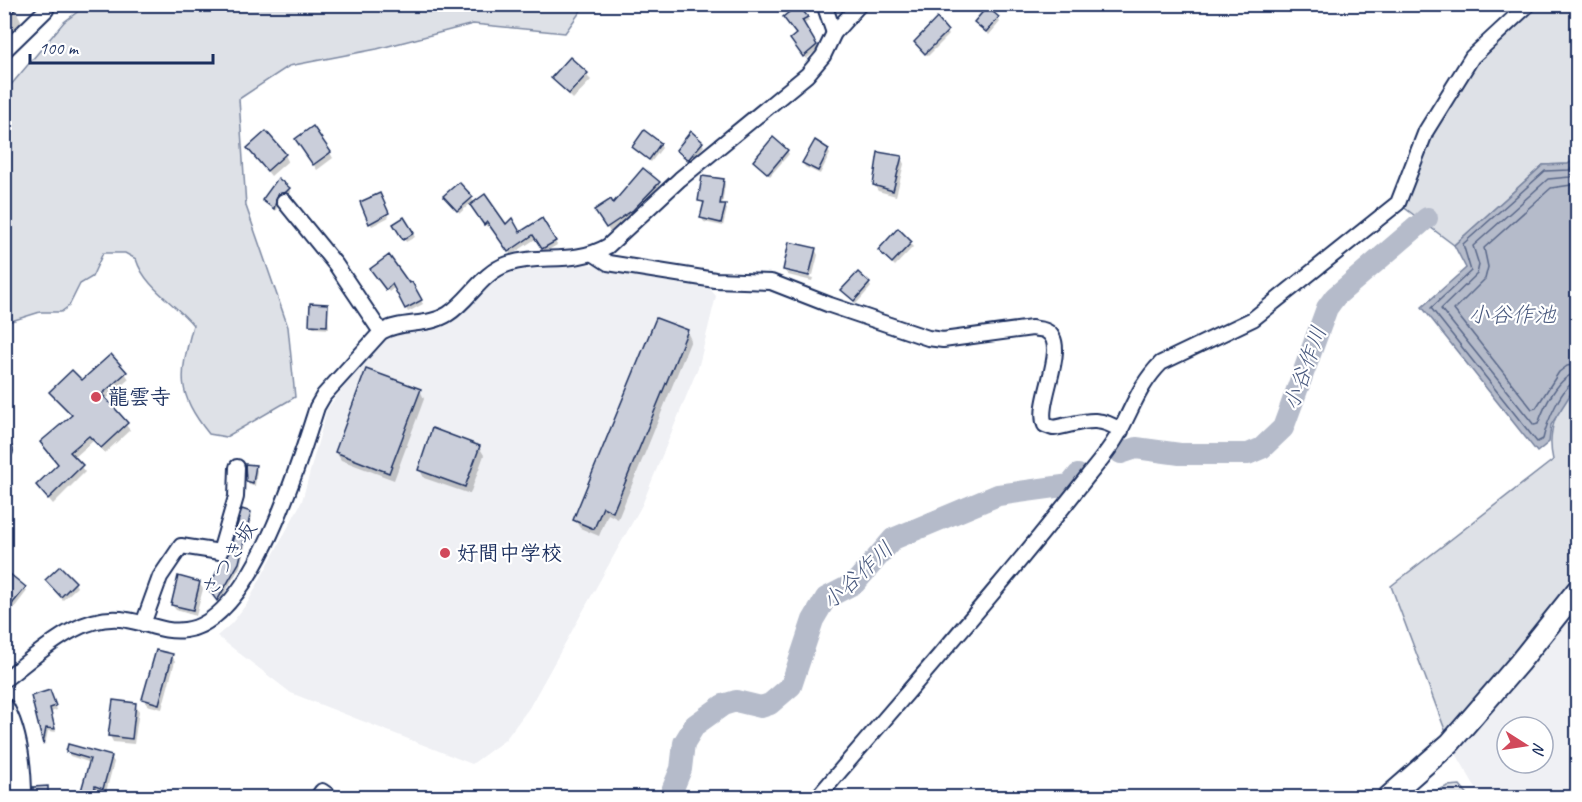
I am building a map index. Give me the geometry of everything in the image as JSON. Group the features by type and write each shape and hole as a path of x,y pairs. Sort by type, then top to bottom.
{"street":[{"path":"4,51 46,10 47,4"},
{"path":"824,4 834,33"},
{"path":"284,201 336,265 381,332 388,328 436,320 448,315 484,278 511,263 594,254 608,246 680,179 807,75 823,56 834,33 860,4"},
{"path":"817,798 1033,546 1121,430 1137,392 1161,363 1253,319 1398,203 1426,131 1472,57 1529,4"},
{"path":"594,254 608,263 715,280 771,282 830,305 928,338 943,340 1032,328 1047,331 1052,337 1055,349 1046,390 1043,420 1045,425 1053,428 1083,420 1103,420 1121,430"},
{"name":"さつき坂","path":"4,680 55,641 95,621 110,618 173,631 187,630 211,622 230,604 280,514 317,407 381,332"},
{"path":"143,624 160,577 181,546 220,552 236,497 237,467"},
{"path":"1387,798 1450,743 1519,663 1578,589"},
{"path":"4,709 15,740 21,773 21,798"},
{"path":"317,798 322,791 332,798"}],"shaded area":[{"path":"88,4 585,5 565,33 473,24 377,49 289,66 239,99 246,206 288,327 295,397 226,437 209,434 190,406 186,394 183,370 193,325 153,287 136,259 125,253 103,253 92,277 80,284 69,306 61,312 40,312 5,323 5,92 64,22"},
{"path":"1529,5 1577,5 1577,158 1568,164 1543,165 1454,245 1398,203 1426,131 1472,57"},
{"name":"好間中学校","path":"586,264 705,283 716,296 699,365 642,505 529,708 505,740 472,764 291,693 217,636 232,623 248,602 302,501 327,409 366,358 388,337 447,326 487,287 510,272"},
{"path":"1577,384 1577,589 1450,743 1391,586 1553,460 1551,439 1555,419 1564,401"},
{"path":"1577,589 1577,797 1481,797 1450,743"},
{"path":"1460,785 1470,797 1422,797 1448,786"}],"water":[{"name":"小谷作池","path":"1577,158 1577,384 1551,425 1549,442 1537,452 1422,307 1466,268 1454,245 1543,165 1568,164"}],"building":[{"path":"4,4 21,4 4,20"},
{"path":"798,5 808,17 802,20 817,45 803,57 790,39 796,34 783,17"},
{"path":"987,7 999,17 986,32 974,22"},
{"path":"937,18 948,31 925,54 914,42"},
{"path":"570,57 588,73 569,94 551,78"},
{"path":"313,126 331,152 313,165 295,139"},
{"path":"644,130 661,143 649,160 632,147"},
{"path":"266,131 286,154 267,171 247,148"},
{"path":"691,131 703,142 688,160 676,150"},
{"path":"773,137 788,150 768,174 753,161"},
{"path":"815,140 829,149 818,171 802,163"},
{"path":"878,152 902,156 893,191 873,185"},
{"path":"643,168 660,182 633,210 606,228 594,210 611,199 613,203"},
{"path":"702,176 724,179 720,204 726,204 721,223 700,218 704,202 698,201"},
{"path":"278,178 290,188 278,194 274,209 262,200"},
{"path":"459,182 473,197 457,211 443,196"},
{"path":"380,193 389,213 369,224 360,202"},
{"path":"485,194 506,224 512,218 520,232 542,218 556,241 542,249 533,235 508,252 487,222 484,225 470,205"},
{"path":"404,217 414,233 403,240 393,224"},
{"path":"898,228 912,242 892,263 878,250"},
{"path":"789,242 816,248 809,276 783,270"},
{"path":"389,255 409,283 412,282 422,300 405,309 392,284 386,290 370,269"},
{"path":"858,272 870,283 854,301 841,290"},
{"path":"310,303 328,304 327,326 309,325"},
{"path":"656,318 688,330 613,512 603,507 594,529 573,520"},
{"path":"111,354 127,372 102,394 128,423 101,448 89,436 70,452 83,465 48,499 36,485 58,464 40,442 72,415 49,392 72,370 82,380"},
{"path":"366,369 421,389 389,473 335,452"},
{"path":"432,428 480,446 465,487 418,470"},
{"path":"245,464 256,465 253,483 246,481"},
{"path":"242,509 251,512 239,563 217,601 208,589 222,561 228,555"},
{"path":"60,566 76,582 61,597 45,580"},
{"path":"10,574 26,587 4,614 4,581"},
{"path":"178,576 200,582 193,610 171,605"},
{"path":"156,650 173,654 159,704 142,699"},
{"path":"50,690 56,706 50,708 55,729 46,728 43,744 31,696"},
{"path":"113,700 136,703 132,739 108,736"},
{"path":"68,744 112,756 103,789 95,786 93,798 79,798 90,759 66,752"},
{"path":"48,786 48,798 33,798 33,787"}],"waterway":[{"name":"小谷作川","path":"1121,453 1136,448 1180,454 1248,454 1262,448 1283,428 1327,308 1335,297 1427,218"},
{"name":"小谷作川","path":"669,798 681,769 684,743 695,725 723,705 736,701 761,707 770,704 791,686 813,620 826,598 855,583 893,539 998,495 1070,485 1078,475"}],"place":[{"name":"龍雲寺","path":"96,397"},
{"name":"好間中学校","path":"445,553"}]}
